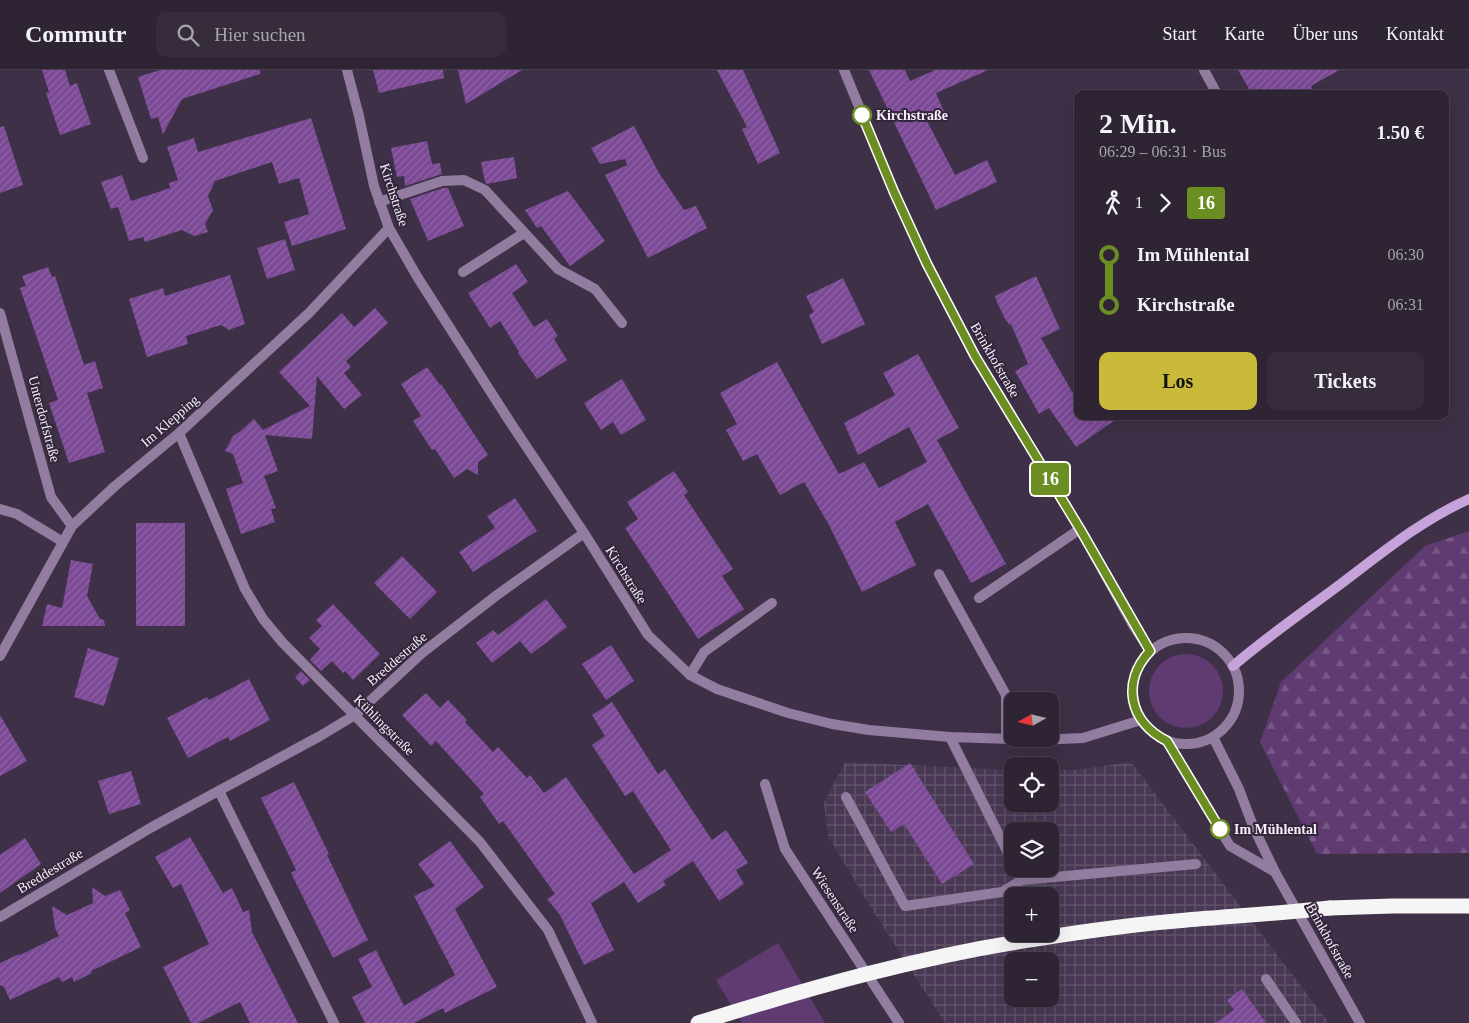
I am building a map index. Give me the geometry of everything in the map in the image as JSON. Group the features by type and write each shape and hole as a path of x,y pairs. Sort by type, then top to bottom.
{"highway":[{"path":"698,1023 798,992 890,968 1036,939 1185,920 1330,908 1469,906"}],"street":[{"path":"110,70 143,158"},
{"name":"Kirchstraße","path":"346,70 359,116 374,186 389,228 505,414 584,533 648,636 690,675 717,688 780,710 832,724 869,730 950,737 1004,739"},
{"name":"Brinkhofstraße","path":"844,70 894,192 927,264 975,356 1080,529 1150,651"},
{"path":"1204,70 1215,90"},
{"path":"379,202 442,181 464,180 485,190 558,269 595,289 622,323"},
{"name":"Im Klepping","path":"0,656 72,526 115,486 179,433 309,313 389,228"},
{"path":"463,272 524,233"},
{"name":"Unterdorfstraße","path":"0,313 51,497 72,526"},
{"name":"Kühlingstraße","path":"179,433 245,588 263,619 283,644 480,842 548,930 592,1023"},
{"path":"1233,666 1259,644 1409,532 1447,509 1469,499"},
{"path":"0,509 17,514 63,542"},
{"path":"979,598 1080,529"},
{"name":"Breddestraße","path":"0,917 152,827 320,736 354,715 422,653 497,595 584,533"},
{"path":"939,574 1004,692"},
{"path":"690,675 704,652 772,603"},
{"path":"1190,637 1210,643 1219,649 1233,666 1239,688 1235,711 1230,721 1212,737 1190,744 1167,741 1152,732 1141,720 1134,702 1133,684 1138,666 1150,651 1168,640 1190,637"},
{"name":"Kirchstraße","path":"1059,739 1083,738 1141,720"},
{"path":"950,737 1004,845"},
{"name":"Brinkhofstraße","path":"1212,737 1239,790 1253,826 1275,872 1360,1023"},
{"path":"1167,741 1230,846 1275,872"},
{"name":"Wiesenstraße","path":"765,784 785,849 899,1023"},
{"path":"219,791 334,1023"},
{"path":"846,797 905,906 1002,892 1022,880 1196,864"},
{"path":"1266,979 1296,1023"}],"shaded area":[{"path":"845,762 1004,770 1004,812 1059,812 1059,770 1076,770 1131,762 1329,1023 945,1023 873,911 828,836 824,803"}],"green space":[{"path":"1469,531 1469,853 1317,854 1260,742 1281,682 1425,546"},
{"path":"1186,654 1207,660 1217,670 1223,691 1217,712 1207,722 1186,728 1165,722 1155,712 1149,691 1155,670 1165,660"},
{"path":"778,943 825,1023 742,1023 716,980"}],"building":[{"path":"42,70 65,70 70,86 77,83 91,124 60,135 46,93 49,92"},
{"path":"160,70 260,70 260,74 182,99 163,134 158,117 151,119 138,77"},
{"path":"373,70 443,70 444,78 379,93"},
{"path":"458,70 522,70 466,104"},
{"path":"717,70 743,70 780,153 758,164 742,129 747,127"},
{"path":"869,70 905,70 910,81 935,70 988,70 936,93 945,114 927,121 955,175 987,160 997,182 936,210"},
{"path":"1238,70 1339,70 1311,86 1312,90 1250,90"},
{"path":"311,118 346,229 292,246 284,222 309,214 299,178 279,184 272,162 215,181 208,196 213,210 205,224 208,232 194,236 182,230 145,242 143,237 129,241 118,207 111,209 101,182 122,175 131,201 170,188 169,183 178,180 167,147 194,138 198,152"},
{"path":"4,126 23,185 0,193 0,127"},
{"path":"634,126 659,173 684,210 696,206 707,228 648,258 605,175 627,165 625,159 600,164 591,148"},
{"path":"427,141 432,164 440,163 442,174 405,186 404,176 397,177 391,148"},
{"path":"514,157 517,178 487,184 485,182 481,162"},
{"path":"448,188 464,226 428,241 410,199"},
{"path":"568,191 605,241 570,266 541,226 537,228 525,210"},
{"path":"285,239 295,270 267,279 257,248"},
{"path":"516,264 528,282 512,293 534,327 547,319 558,336 554,339 567,360 537,379 518,353 500,321 490,328 468,293"},
{"path":"48,267 52,277 55,276 84,365 95,361 103,388 87,393 105,452 69,463 49,403 58,400 20,288 26,286 22,276"},
{"path":"230,275 245,324 229,330 221,325 186,336 188,344 147,357 129,299 163,288 165,296"},
{"path":"1036,276 1060,329 1041,338 1074,395 1074,420 1115,420 1076,447 1049,408 1039,414 1015,371 1028,364 1011,324 1009,325 1006,321 995,296"},
{"path":"843,278 865,324 822,344 809,315 814,312 806,296"},
{"path":"375,308 388,323 346,361 351,367 344,373 362,395 344,409 317,376 312,439 265,435 278,471 264,476 276,508 271,509 275,522 241,534 226,489 243,483 233,454 225,451 233,436 254,419 263,430 310,406 279,372 342,313 354,327"},
{"path":"918,354 959,428 937,440 1006,564 971,583 928,504 895,522 916,565 862,592 829,525 804,482 780,495 757,454 743,461 726,430 737,424 720,393 777,362 839,474 864,462 879,488 927,462 909,427 858,455 844,423 895,395 883,373"},
{"path":"427,367 441,384 488,455 478,462 478,475 467,469 454,478 435,449 432,450 413,421 421,416 401,384"},
{"path":"622,379 646,420 621,435 613,422 601,430 584,403"},
{"path":"674,471 688,492 684,495 733,569 722,576 744,609 698,639 625,528 638,519 627,502"},
{"path":"515,498 537,531 473,572 459,552 495,528 487,516"},
{"path":"136,523 185,523 185,626 136,626"},
{"path":"402,556 437,592 410,619 374,583"},
{"path":"71,560 93,564 87,596 100,619 104,620 105,626 42,626 47,604 62,608"},
{"path":"546,599 567,627 531,654 520,641 492,663 476,643 493,630 498,635"},
{"path":"333,604 380,654 353,680 345,671 343,673 332,661 321,671 310,660 320,649 309,638 322,626 316,620"},
{"path":"611,645 634,681 606,700 582,664"},
{"path":"88,648 119,658 104,706 74,697"},
{"path":"301,671 310,680 303,686 295,677"},
{"path":"249,679 270,720 230,741 228,737 188,758 167,718 207,697 209,700"},
{"path":"426,693 440,708 448,700 467,720 465,722 493,752 498,747 527,778 530,775 544,793 566,777 634,874 671,850 633,791 625,796 592,745 605,736 592,715 612,702 658,774 665,769 712,840 726,830 748,863 736,870 744,884 719,901 693,861 663,881 666,885 638,903 624,882 591,903 614,950 584,965 560,915 547,899 555,894 503,821 499,824 480,797 484,794 436,741 431,746 402,715"},
{"path":"0,715 27,761 0,776"},
{"path":"910,763 974,864 942,884 904,824 891,832 865,792"},
{"path":"131,771 141,804 109,814 98,781"},
{"path":"294,782 368,940 333,958 291,873 296,870 261,798"},
{"path":"190,837 223,893 232,888 243,912 249,910 252,932 298,1023 250,1023 240,1002 198,1023 191,1023 163,967 209,944 181,884 173,888 155,857"},
{"path":"25,838 41,864 0,893 0,855"},
{"path":"450,841 484,887 455,909 497,987 445,1013 443,1008 414,1023 365,1023 352,997 372,987 358,959 376,950 404,1006 455,975 414,896 435,886 418,864"},
{"path":"92,887 105,896 120,890 130,910 125,913 141,947 91,971 92,973 74,982 72,977 62,982 59,977 10,1000 4,987 0,985 0,963 59,936 55,928 52,906 67,915 93,903"},
{"path":"1242,989 1266,1023 1215,1023 1234,1010 1227,1000"}],"bus line":[{"name":"16","path":"862,115 927,264 975,356 1080,529 1133,625 1150,651 1143,658 1134,674 1132,693 1136,712 1146,727 1167,741 1220,829"}],"place":[{"name":"Kirchstraße","path":"862,115"},
{"name":"Im Mühlental","path":"1220,829"}]}
